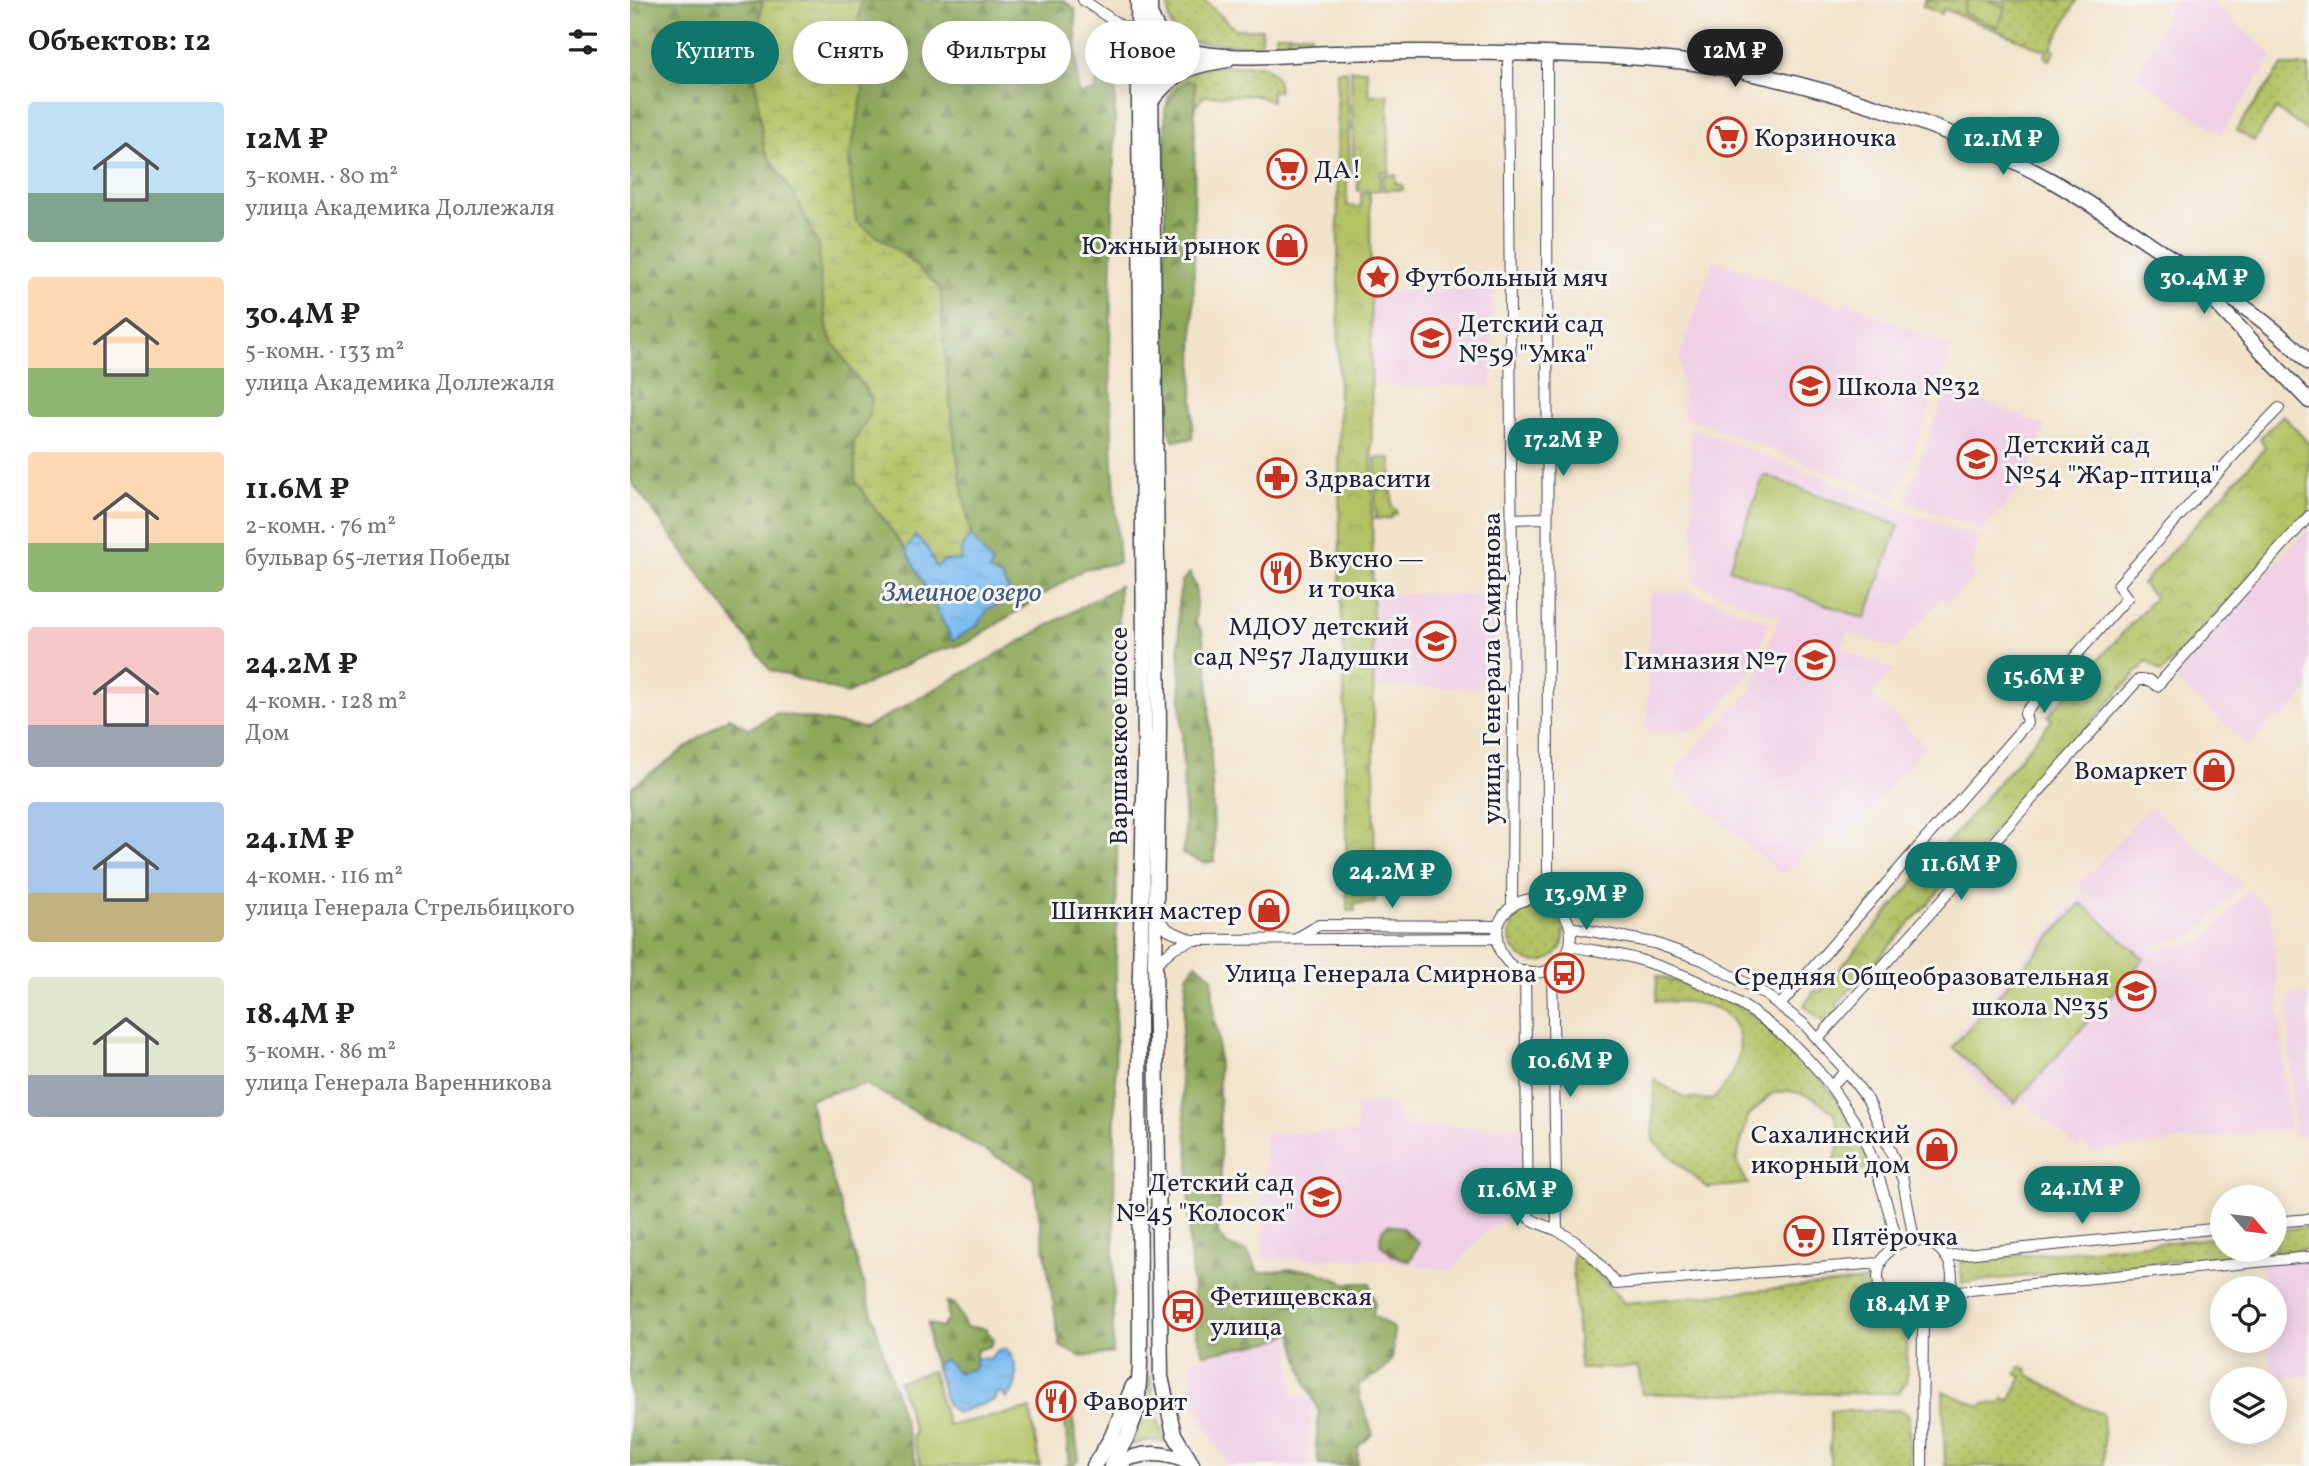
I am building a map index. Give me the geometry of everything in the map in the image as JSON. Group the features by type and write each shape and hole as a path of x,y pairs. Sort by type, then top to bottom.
{"main road":[{"name":"Варшавское шоссе","path":"1138,0 1139,21"},
{"name":"Варшавское шоссе","path":"1150,6 1159,726 1155,964 1161,1377 1174,1434 1194,1465"},
{"path":"1150,6 1158,32 1175,47 1202,53 1249,56 1508,53 1651,58 1707,65 1782,81 1879,109 1954,136 2024,166 2075,195 2276,329 2308,359"},
{"path":"1151,101 1165,84 1189,67 1249,56"},
{"name":"Варшавское шоссе","path":"1113,1466 1137,1411 1140,1364 1139,1016 1145,754 1139,84"},
{"path":"2180,264 2309,401"},
{"path":"2254,344 2262,334 2276,329"},
{"path":"1094,1466 1127,1403 1140,1364"},
{"path":"1113,1466 1132,1457 1156,1453 1194,1465"}],"street":[{"path":"1083,0 1114,21"},
{"name":"улица Генерала Смирнова","path":"1508,53 1512,906"},
{"path":"1547,54 1548,901"},
{"path":"1780,1005 2027,723 2025,713 2127,598 2118,585 2279,408"},
{"path":"1818,1039 2138,680 2149,680 2157,686 2309,516"},
{"path":"1511,519 1547,518"},
{"path":"1523,900 1548,901 1562,911 1570,927 1570,946 1566,955 1552,968 1541,972 1516,968 1500,950 1498,926 1512,906 1523,900"},
{"path":"1155,917 1169,930 1193,940"},
{"path":"1296,938 1319,925 1498,926"},
{"path":"1343,937 1344,926"},
{"path":"1570,927 1654,943 1703,960 1745,982 1780,1005 1818,1039 1868,1100 1903,1180 1914,1240"},
{"path":"1155,964 1180,944 1193,940 1497,938"},
{"path":"1570,946 1641,960 1689,977 1735,999 1790,1041 1831,1086 1859,1128 1880,1180 1898,1244"},
{"path":"1552,968 1557,1230"},
{"path":"1525,971 1528,1217 1557,1230 1591,1254 1616,1284 1880,1263"},
{"path":"1735,999 1745,982"},
{"path":"1831,1086 1846,1071"},
{"path":"2287,1221 2309,1219"},
{"path":"1945,1256 2210,1229"},
{"path":"1914,1240 1926,1241 1937,1247 1945,1256 1952,1273 1949,1292 1942,1301 1934,1309 1912,1314 1900,1311 1883,1297 1877,1275 1884,1255 1898,1244 1914,1240"},
{"path":"1949,1292 2309,1257"},
{"path":"1922,1466 1923,1313"}],"shaded area":[{"path":"2173,0 2209,0 2273,56 2221,134 2136,77"},
{"name":"Школа №32","path":"1714,260 1842,306 1847,301 1952,349 1896,498 1683,416 1680,355"},
{"name":"Детский сад №59 \"Умка\"","path":"1370,290 1493,290 1492,386 1370,386"},
{"name":"Детский сад №54 \"Жар-птица\"","path":"1948,388 2046,426 2021,491 2012,496 1983,531 1904,501"},
{"name":"Гимназия №7","path":"1690,427 1981,539 1971,567 1974,577 1948,603 1941,599 1896,649 1848,632 1842,650 1894,670 1871,695 1926,746 1842,840 1817,840 1783,876 1676,783 1676,768 1752,689 1779,617 1694,583"},
{"path":"2307,529 2309,689 2281,720 2275,716 2249,746 2173,678"},
{"path":"1688,591 1769,622 1748,675 1700,730 1647,733 1649,592"},
{"name":"МДОУ детский сад №57 Ладушки","path":"1375,594 1497,595 1497,687 1374,687"},
{"name":"Средняя Общеобразовательная школа №35","path":"2150,806 2242,884 2194,936 2147,947 2153,952 2204,940 2247,890 2271,911 2289,1128 2093,1152 2083,1143 2078,1149 2026,1102 2004,1109 1958,1058 1960,1031 2083,893 2113,918 2078,886"},
{"path":"2289,995 2309,996 2309,1135 2293,1136"},
{"path":"1356,1104 1392,1104 1405,1126 1521,1127 1522,1176 1516,1183 1517,1212 1484,1234 1452,1271 1376,1259 1263,1259 1265,1134 1356,1132"},
{"path":"2309,1260 2309,1375 2287,1377 2287,1367 2272,1367 2270,1353 2287,1353 2287,1276 2263,1276 2262,1264"},
{"path":"1290,1336 1293,1394 1312,1397 1308,1466 1229,1466 1199,1415 1190,1391 1190,1360"}],"green space":[{"path":"630,0 763,0 759,21 651,21 651,84 756,84 764,150 798,201 819,246 821,286 829,336 872,399 869,417 854,442 856,482 906,550 953,640 976,626 989,608 1004,603 989,571 992,564 971,536 959,474 945,369 940,288 900,252 856,223 849,162 862,84 908,84 908,21 858,21 861,0 1063,0 1075,9 1078,94 1095,91 1096,84 1116,84 1110,350 1119,563 1084,569 967,643 927,654 847,694 770,670 630,480"},
{"path":"763,0 861,0 858,21 793,21 793,84 862,84 849,162 856,222 900,252 940,288 951,413 971,536 962,546 961,560 944,561 936,567 927,547 915,536 906,550 856,482 854,442 869,417 872,399 829,336 821,286 819,246 798,201 764,150 756,84 779,84 779,21 759,21"},
{"path":"1169,0 1204,0 1235,29 1262,29 1260,46 1200,42 1200,21 1169,21"},
{"path":"1925,0 2077,0 2051,48 2055,50 2050,60 2045,57 2047,51 1944,9 1941,14 1923,6"},
{"path":"1968,0 1987,0 2006,7 1998,27 1963,13"},
{"path":"1276,34 1311,34 1311,45 1290,46 1289,37 1287,45 1276,46"},
{"path":"1260,65 1268,69 1276,78 1279,91 1272,91 1272,101 1253,95 1204,96 1195,106 1195,84 1200,84 1200,69"},
{"path":"2282,66 2309,66 2309,132 2276,109 2254,141 2236,130"},
{"path":"1347,70 1350,173 1347,174 1347,206 1361,207 1361,194 1370,193 1375,903 1354,904 1355,911 1347,911 1344,656 1340,588 1337,71"},
{"path":"1351,70 1367,70 1369,95 1388,94 1389,172 1380,172 1380,190 1358,191 1357,176 1354,176"},
{"path":"1182,84 1195,84 1193,410 1192,439 1173,440 1165,418 1165,110 1176,89"},
{"path":"1191,84 1178,87 1165,110 1170,93 1173,85"},
{"path":"1383,175 1396,175 1396,184 1403,185 1403,190 1383,190"},
{"path":"2283,415 2309,444 2309,513 2161,673 2147,661 1836,1005 1839,1009 1826,1025 1804,1005 1815,990 1820,992 2052,720 2048,716 2155,597 2142,584 2265,448 2260,438"},
{"path":"1375,458 1391,458 1392,486 1376,486"},
{"path":"1764,475 1899,525 1865,619 1729,569"},
{"path":"1392,489 1392,508 1396,509 1397,514 1392,514 1392,518 1376,519 1375,490"},
{"path":"1190,573 1196,588 1196,624 1202,631 1208,674 1215,861 1205,863 1182,854 1185,837 1178,603 1182,581"},
{"path":"1119,586 1113,1353 1081,1357 1060,1346 1033,1177 865,1084 809,1099 917,1466 630,1466 630,788 729,717 749,729 776,713 865,728"},
{"path":"2081,903 2144,959 2015,1103 1952,1047"},
{"path":"1537,908 1556,916 1564,935 1556,954 1537,962 1518,954 1510,935 1518,916"},
{"path":"1196,963 1212,977 1214,1021 1218,1034 1221,1183 1218,1233 1228,1246 1247,1251 1259,1273 1289,1269 1312,1270 1346,1283 1370,1283 1375,1304 1373,1315 1394,1329 1393,1352 1389,1365 1358,1385 1373,1434 1358,1447 1358,1466 1319,1465 1316,1445 1319,1412 1306,1383 1292,1333 1270,1342 1204,1354 1196,1332 1189,1240 1189,1158 1179,1064 1187,975"},
{"path":"1657,976 1728,1000 1752,1015 1785,1042 1843,1109 1871,1168 1821,1176 1833,1162 1838,1146 1838,1129 1833,1112 1812,1097 1787,1091 1771,1094 1748,1117 1736,1161 1748,1184 1707,1188 1653,1141 1654,1080 1685,1098 1712,1100 1729,1080 1735,1068 1740,1043 1731,1021 1714,1007 1698,1003 1656,1001"},
{"path":"1388,1225 1401,1227 1419,1243 1410,1261 1392,1255 1380,1244 1382,1230"},
{"path":"2309,1227 2309,1249 2287,1251 2287,1229"},
{"path":"2210,1238 2210,1257 1962,1283 1960,1261"},
{"path":"1577,1249 1624,1303 1873,1280 1884,1303 1906,1317 1907,1381 1898,1393 1642,1394 1638,1367 1580,1369 1573,1271 1573,1256"},
{"path":"947,1302 955,1304 966,1327 984,1328 994,1339 991,1346 977,1350 974,1369 969,1371 956,1370 938,1363 937,1371 930,1350 928,1323 942,1328 948,1318"},
{"path":"2020,1367 2028,1369 2027,1374 2085,1407 2103,1414 2104,1466 1945,1466 1943,1391 1981,1407 1984,1403 1999,1404 2004,1398 2010,1401 2022,1377 2016,1374"},
{"path":"932,1371 948,1425 1030,1409 1040,1466 921,1466 912,1435 915,1434 899,1381"},
{"path":"1150,1374 1154,1407 1165,1442 1147,1441 1129,1445 1145,1405"},
{"path":"1069,1395 1079,1458 1073,1466 1063,1466 1069,1465 1064,1411"},
{"path":"1901,1410 1909,1415 1910,1466 1830,1466 1830,1411"}],"water":[{"name":"Змеиное озеро","path":"915,536 927,547 936,567 944,561 961,560 962,546 971,536 992,564 989,571 1002,577 1009,591 1004,603 989,608 976,626 953,641 906,550"},
{"path":"1007,1349 1014,1361 1016,1381 1006,1399 1003,1394 996,1393 995,1400 956,1413 947,1405 937,1363 945,1360 958,1373 974,1369 977,1358 989,1359 998,1350"}],"place":[{"name":"Корзиночка","path":"1727,137"},
{"name":"ДА!","path":"1287,169"},
{"name":"Южный рынок","path":"1287,245"},
{"name":"Футбольный мяч","path":"1378,277"},
{"name":"Детский сад №59 \"Умка\"","path":"1431,338"},
{"name":"Школа №32","path":"1810,386"},
{"name":"Детский сад №54 \"Жар-птица\"","path":"1977,459"},
{"name":"Здрвасити","path":"1277,478"},
{"name":"Вкусно — и точка","path":"1281,573"},
{"name":"МДОУ детский сад №57 Ладушки","path":"1436,641"},
{"name":"Гимназия №7","path":"1815,660"},
{"name":"Вомаркет","path":"2214,770"},
{"name":"Шинкин мастер","path":"1269,910"},
{"name":"Улица Генерала Смирнова","path":"1564,973"},
{"name":"Средняя Общеобразовательная школа №35","path":"2136,991"},
{"name":"Сахалинский икорный дом","path":"1937,1149"},
{"name":"Детский сад №45 \"Колосок\"","path":"1321,1197"},
{"name":"Пятёрочка","path":"1804,1236"},
{"name":"Фетищевская улица","path":"1183,1311"},
{"name":"Фаворит","path":"1056,1401"}]}
